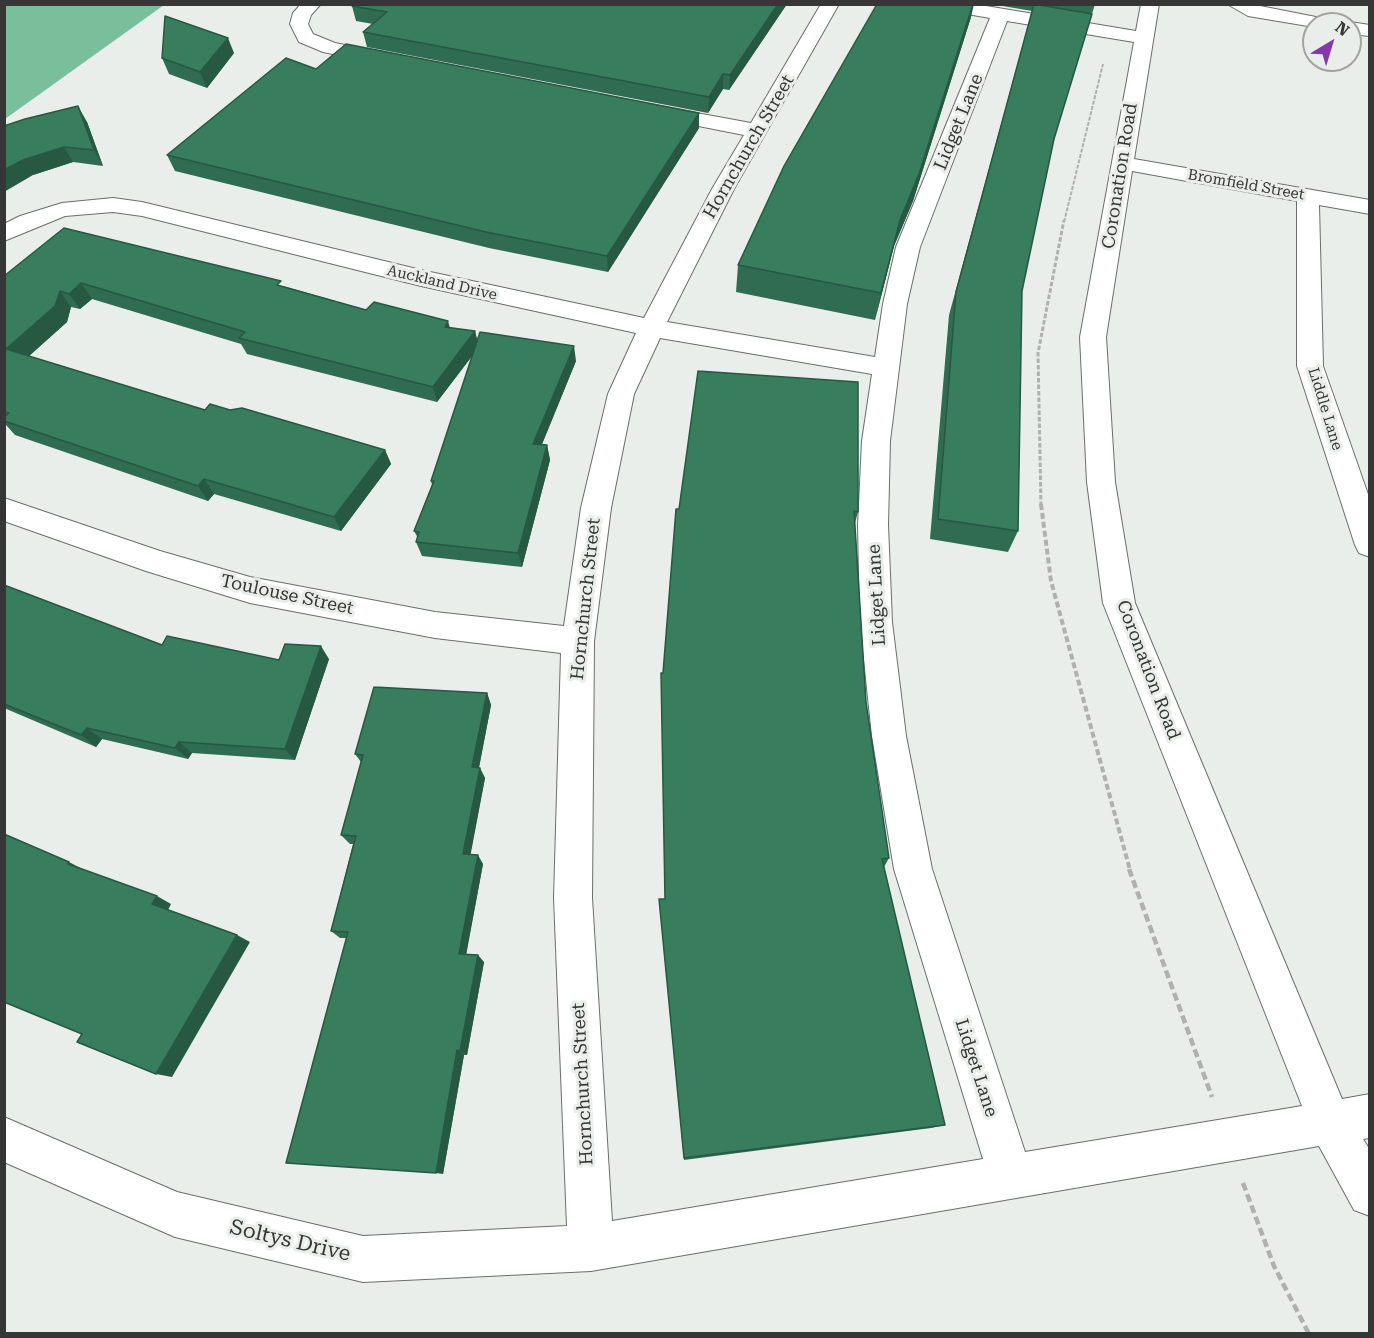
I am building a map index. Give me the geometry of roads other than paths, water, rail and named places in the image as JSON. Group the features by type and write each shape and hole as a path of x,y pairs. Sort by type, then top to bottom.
{"street":[{"path":"312,4 302,13 299,24 306,38 330,48 400,61"},
{"name":"Hornchurch Street","path":"591,1248 573,898 578,641 596,508 621,394 652,327 723,189 830,4"},
{"path":"939,4 1142,38"},
{"name":"Coronation Road","path":"1150,4 1142,38 1093,337 1101,482 1119,603 1350,1120 1370,1194"},
{"path":"1236,4 1248,11 1302,20"},
{"name":"Lidget Lane","path":"1001,14 908,247 895,304 876,441 873,525 876,622 889,736 913,868 1011,1178"},
{"path":"631,106 758,131"},
{"name":"Bromfield Street","path":"1122,163 1370,207"},
{"name":"Liddle Lane","path":"1308,196 1310,366 1370,545"},
{"name":"Auckland Drive","path":"4,234 28,221 62,210 113,205 142,209 433,281 606,320 886,368"},
{"name":"Toulouse Street","path":"4,509 250,590 435,626 578,641"},
{"name":"Soltys Drive","path":"4,1139 175,1214 363,1259 591,1248 1350,1120"}]}
